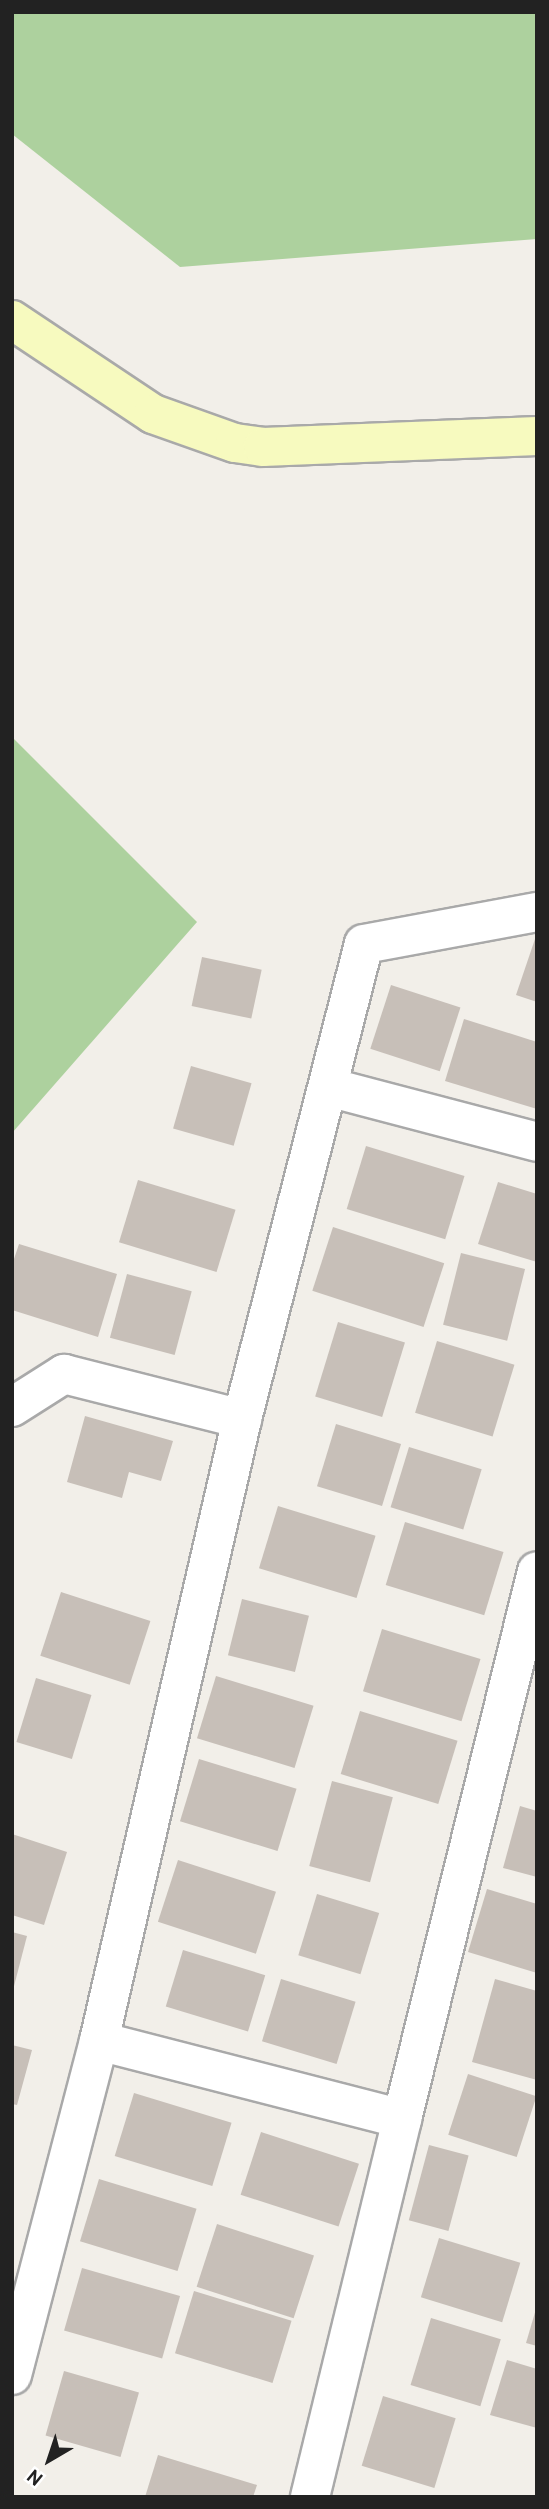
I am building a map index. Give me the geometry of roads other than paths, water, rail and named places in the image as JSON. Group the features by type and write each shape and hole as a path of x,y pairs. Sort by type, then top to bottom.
{"street":[{"path":"12,320 153,414 235,443 263,447 537,436"},
{"path":"12,2375 99,2041 242,1419 364,944 537,912"},
{"path":"328,1087 537,1142"},
{"path":"12,1407 64,1374 242,1419"},
{"path":"310,2497 537,1571"},
{"path":"99,2041 402,2119"}]}
